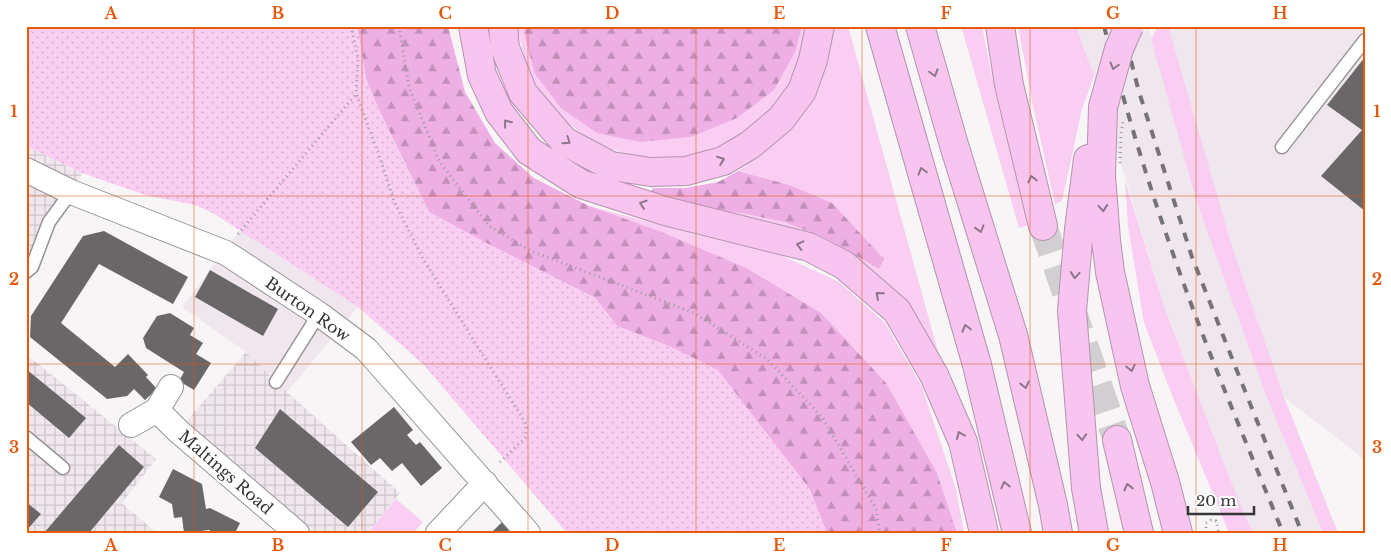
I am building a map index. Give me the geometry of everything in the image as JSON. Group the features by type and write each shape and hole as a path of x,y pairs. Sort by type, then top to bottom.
{"highway":[{"path":"473,26 482,75 499,112 529,151 581,184 664,211 809,247 844,265 897,311 934,375 963,442 984,533"},
{"path":"503,26 505,48 523,94 564,141 610,166 651,172 686,171 723,161 750,145 782,119 802,91 814,60 820,26"},
{"path":"880,26 977,365 1017,533"},
{"path":"920,26 954,145 1013,335 1058,533"},
{"path":"1000,26 1009,85 1043,226"},
{"path":"1094,533 1086,488 1072,311 1087,164 1119,49 1129,26"},
{"path":"1103,107 1101,176 1110,272 1135,386 1165,482 1178,533"},
{"path":"1117,440 1139,533"}],"street":[{"name":"Burton Row","path":"26,170 71,192 226,253 319,314 366,349 528,533"},
{"path":"131,425 157,410 171,387"},
{"name":"Maltings Road","path":"157,410 178,431 297,533"},
{"path":"438,533 483,482"}],"lane":[{"path":"1282,147 1365,40"},
{"path":"26,272 32,267 48,222 71,192"},
{"path":"276,382 319,314"},
{"path":"26,437 63,468"}],"path":[{"path":"351,26 358,59 356,93 394,202 423,259 526,424 526,437 483,482"},
{"path":"399,26 409,87 439,161 489,226 531,251 694,313 768,359 822,417 876,509 880,533"},
{"path":"226,253 240,230 356,93"},
{"path":"1206,533 1206,523 1211,520 1216,521 1219,531"}],"shaded area":[{"path":"26,26 357,26 366,79 378,108 429,212 595,298 617,326 671,347 718,370 809,488 827,533 567,533 423,364 358,307 213,213 195,205 145,195 82,173 26,146"},
{"path":"518,26 525,26 524,33 796,50 802,26 807,26 798,68 779,102 744,136 692,157 640,159 595,143 557,115 529,75"},
{"path":"830,26 848,26 944,373 892,291 689,209 741,213 784,222 823,237 879,269 789,185 738,171 767,150 793,124"},
{"path":"961,26 982,26 996,96 1028,225 1019,228"},
{"path":"1018,26 1076,26 1094,76 1082,109 1062,201 1055,204 1033,106"},
{"path":"1076,26 1148,26 1197,203 1265,393 1323,533 1253,533 1230,479 1166,312 1094,76"},
{"path":"1158,26 1168,26 1232,246 1284,397 1338,533 1323,533 1265,393 1197,203 1151,39"},
{"path":"1167,26 1365,26 1365,460 1284,397 1232,246"},
{"path":"26,146 82,173 26,272"},
{"path":"1125,181 1166,312 1230,479 1253,533 1229,533 1144,323 1128,226"},
{"path":"589,206 710,238 772,251 839,282 885,323 922,387 956,489 964,533 957,533 937,473"},
{"path":"240,230 358,307 287,392 246,352 182,307"},
{"path":"246,352 287,392 400,493 368,533 303,533 178,431"},
{"path":"26,354 156,459 122,503 157,533 26,533"},
{"path":"396,499 423,522 413,533 368,533"}],"green space":[{"path":"357,26 450,26 449,30 465,92 495,143 534,178 589,206 659,231 746,268 821,313 886,383 937,473 957,533 827,533 809,488 671,347 617,326 595,298 429,212 378,108 366,79"},
{"path":"525,26 802,26 796,50 774,90 737,118 690,137 640,142 597,133 561,108 535,74 524,33"},
{"path":"738,171 789,185 832,203 884,259 879,269 823,237 784,222 741,213 689,209 648,200 653,188 685,188 718,182"}],"building":[{"path":"1365,57 1365,211 1321,176 1362,130 1327,105"},
{"path":"104,231 188,277 173,304 99,264 61,323 115,367 128,354 148,375 146,377 157,389 145,400 134,389 127,396 107,399 30,337 31,316 83,236"},
{"path":"210,270 278,309 263,336 195,297"},
{"path":"170,313 194,328 190,335 203,343 196,354 211,363 194,390 179,381 184,372 146,348 143,338 157,316"},
{"path":"26,369 86,418 69,438 26,402"},
{"path":"394,407 413,430 407,435 416,445 420,442 442,468 421,486 402,463 392,471 380,458 371,465 351,442"},
{"path":"280,409 378,492 348,527 255,448"},
{"path":"119,445 144,467 89,533 44,533"},
{"path":"173,469 202,484 206,509 210,508 240,523 235,533 214,533 209,530 184,533 182,517 174,518 172,504 159,497"},
{"path":"26,502 41,514 26,531"},
{"path":"503,521 512,533 491,533"}],"tunnel":[{"path":"1043,226 1117,440"}],"railway":[{"path":"1104,26 1138,147 1189,299 1283,533"},
{"path":"1122,26 1139,92 1192,257 1302,533"}]}
